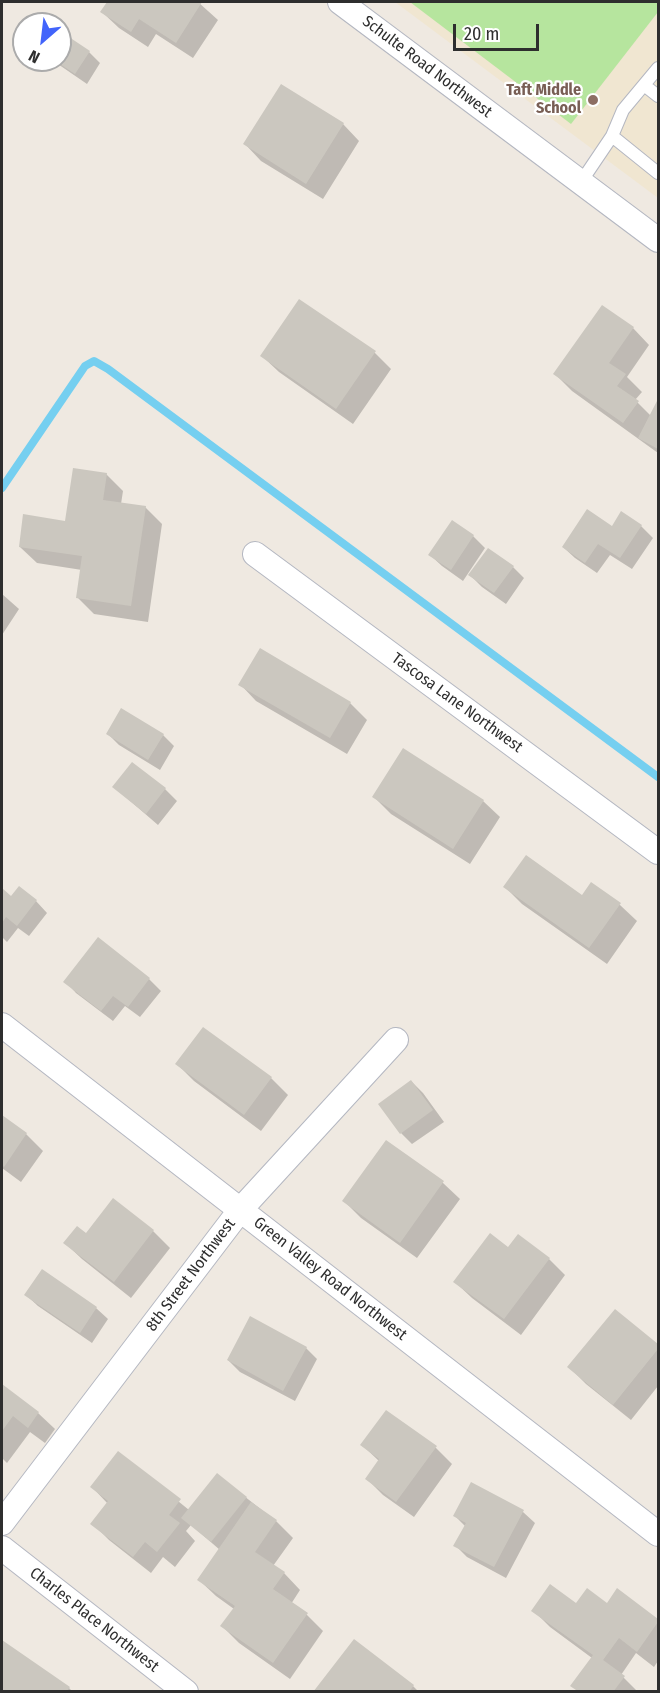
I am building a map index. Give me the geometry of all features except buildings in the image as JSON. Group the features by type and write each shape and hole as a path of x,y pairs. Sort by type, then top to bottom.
{"street":[{"name":"Schulte Road Northwest","path":"340,2 658,240"},
{"name":"Tascosa Lane Northwest","path":"255,554 658,852"},
{"name":"Green Valley Road Northwest","path":"2,1025 658,1534"},
{"name":"8th Street Northwest","path":"2,1523 241,1209 396,1040"},
{"name":"Charles Place Northwest","path":"2,1548 186,1692"}],"lane":[{"path":"581,182 612,136 623,110 658,68"},
{"path":"644,85 658,96"},
{"path":"612,136 658,173"}],"shaded area":[{"name":"Taft Middle School","path":"395,2 658,2 658,198"}],"green space":[{"name":"Taft Middle School","path":"410,2 658,2 658,12 571,124"}],"waterway":[{"path":"2,488 85,366 94,361 108,369 658,777"}],"place":[{"name":"Taft Middle School","path":"593,100"}]}
